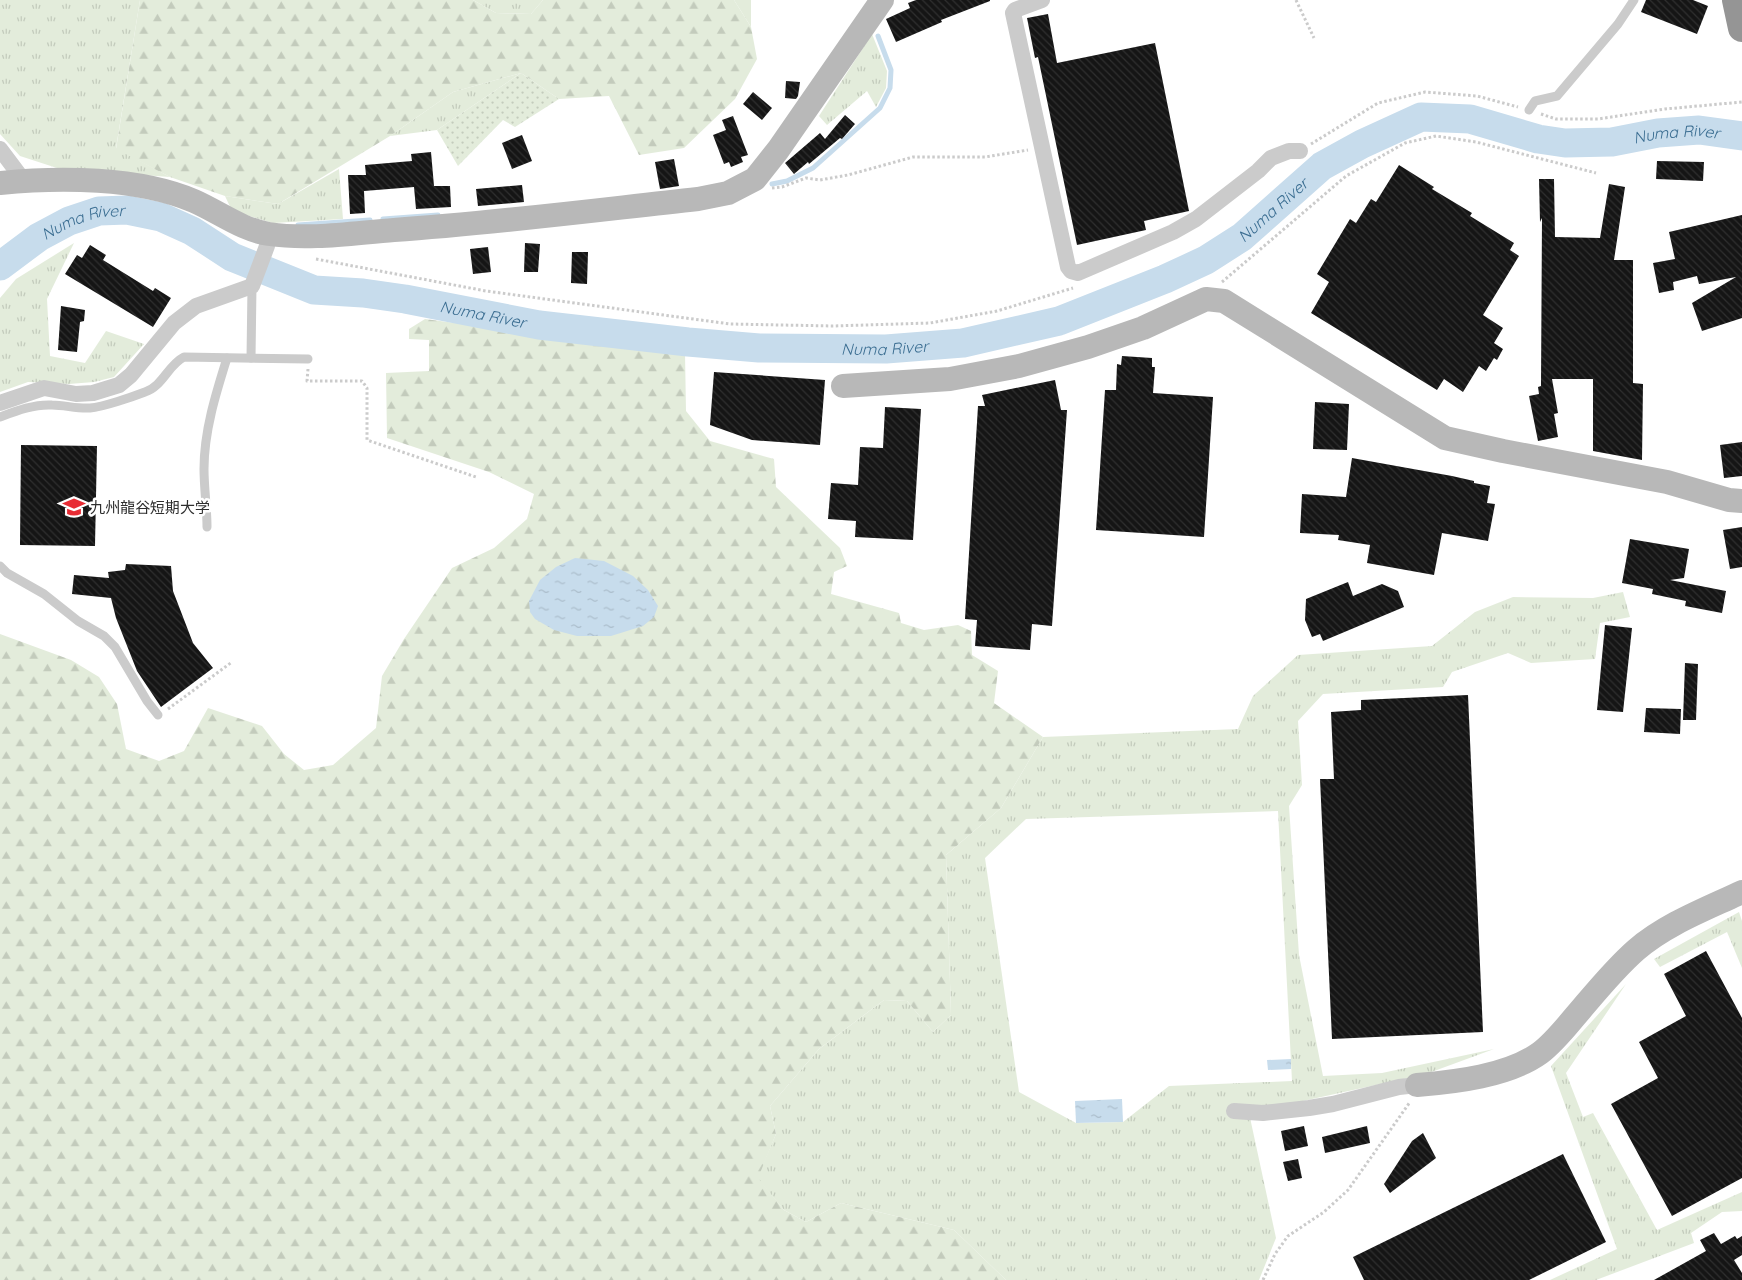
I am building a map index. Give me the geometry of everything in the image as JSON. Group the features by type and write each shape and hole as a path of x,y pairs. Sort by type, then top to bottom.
{"highway":[{"path":"1736,0 1742,28"}],"street":[{"path":"0,183 24,180 128,183 166,190 194,201 268,240 469,225 698,199 728,193 755,179 778,150 882,0"},
{"path":"1042,0 1015,10 1013,13 1068,267 1071,271 1078,273 1173,232 1196,219 1258,171 1271,158 1289,151 1300,151"},
{"path":"0,149 24,180"},
{"path":"0,403 44,388 76,394 94,393 119,385 131,375 158,341 181,317 196,306 252,286 268,240"},
{"path":"843,386 950,378 1019,366 1088,347 1143,328 1206,299 1224,301 1445,438 1667,482 1729,500 1742,501"},
{"path":"1234,1111 1263,1114 1317,1107 1416,1085 1442,1083 1486,1074 1514,1066 1540,1053 1555,1040 1605,982 1636,950 1672,926 1742,892"}],"lane":[{"path":"1529,110 1535,101 1556,96 1618,24 1634,0"},
{"path":"251,358 252,286"},
{"path":"0,417 29,407 52,405 71,408 91,408 147,392 158,384 175,361 184,357 308,359"},
{"path":"207,527 204,468 207,435 216,392 227,358"},
{"path":"0,566 8,573 44,594 78,621 104,636 115,647 147,702 158,715"}],"path":[{"path":"1296,0 1314,38"},
{"path":"1300,151 1378,103 1425,92 1476,96 1556,119 1598,119 1665,109 1742,102"},
{"path":"1206,299 1224,280 1346,176 1405,143 1436,136 1476,142 1596,173"},
{"path":"755,179 764,189 782,187 806,178 820,180 848,175 913,156 985,157 1042,148"},
{"path":"316,259 486,291 730,324 833,326 930,323 996,311 1078,287"},
{"path":"308,359 307,381 362,381 367,388 367,440 476,477"},
{"path":"158,715 232,662"},
{"path":"1263,1280 1275,1254 1288,1236 1324,1212 1348,1190 1414,1096 1416,1085"}],"green space":[{"path":"0,0 140,0 116,148 170,177 60,169 20,156 0,134"},
{"path":"140,0 473,0 496,13 531,14 543,0 734,0 751,27 757,59 735,99 684,148 639,155 609,96 559,99 521,73 453,92 390,136 278,204 225,196 170,177 116,149"},
{"path":"473,0 543,0 531,14 496,13"},
{"path":"734,0 751,0 751,27"},
{"path":"872,34 887,71 886,88 876,107 867,91 827,125 819,116"},
{"path":"521,73 437,130 390,136 453,92"},
{"path":"521,73 559,99 515,127 503,120 458,166 437,130"},
{"path":"339,169 343,219 273,223 232,211 225,196 278,204"},
{"path":"74,243 47,299 50,356 85,363 106,331 144,344 114,377 94,382 69,384 28,382 0,392 0,298 16,279"},
{"path":"425,319 455,323 488,323 685,353 686,411 710,441 774,459 776,487 840,548 847,566 834,572 831,594 899,613 901,623 924,630 958,625 971,631 972,655 998,671 994,703 1043,737 1001,808 946,855 951,1015 933,1032 907,1001 884,1000 819,1049 770,1106 776,1134 758,1178 784,1210 806,1222 841,1203 954,1230 1006,1280 0,1280 0,634 71,660 99,677 117,704 126,749 159,761 184,751 208,708 262,726 284,754 304,770 333,765 376,728 382,676 404,639 452,568 494,548 527,519 534,494 489,472 387,438 386,373 429,371 429,340 409,339 409,329"},
{"path":"1623,592 1630,617 1600,623 1595,659 1531,663 1508,653 1452,672 1443,687 1323,694 1298,721 1302,785 1289,806 1299,955 1323,1076 1382,1073 1494,1049 1426,1074 1249,1113 1276,1238 1259,1280 1006,1280 954,1230 841,1203 806,1222 784,1210 757,1178 776,1134 770,1106 819,1049 884,1000 907,1001 933,1032 951,1015 946,855 1001,808 1043,737 1238,729 1253,696 1298,655 1432,646 1475,612 1513,597 1593,598","holes":["1278,811 1292,1081 1169,1086 1123,1122 1076,1123 1019,1092 985,858 1026,819"]},
{"path":"1739,912 1742,921 1742,968 1727,932 1660,967 1654,959"},
{"path":"1626,984 1566,1073 1583,1117 1593,1113 1657,1230 1742,1192 1742,1211 1722,1212 1691,1233 1694,1243 1596,1280 1550,1280 1617,1249 1551,1066"}],"water":[{"path":"575,558 604,561 633,576 648,590 658,606 654,617 643,626 611,636 577,636 554,630 535,619 530,612 529,601 540,580 556,567"},
{"path":"1291,1059 1291,1069 1268,1070 1267,1060"},
{"path":"1122,1099 1123,1122 1076,1123 1075,1101"}],"building":[{"path":"916,0 990,1 941,20 942,22 896,42 886,19 910,8 908,3"},
{"path":"1646,0 1693,0 1708,6 1697,34 1641,12"},
{"path":"1048,14 1057,63 1155,43 1189,211 1144,221 1146,230 1077,245 1038,57 1035,58 1027,18"},
{"path":"786,81 800,82 796,99 785,98"},
{"path":"753,92 772,108 762,120 743,104"},
{"path":"845,115 855,124 842,139 840,138 794,174 785,163 820,133 825,139"},
{"path":"733,116 748,155 741,157 743,162 731,167 729,162 724,164 713,135 726,130 722,120"},
{"path":"522,135 532,161 512,169 502,143"},
{"path":"431,152 434,186 450,186 451,207 416,209 414,187 364,191 365,213 350,214 348,175 366,175 365,165 412,161 411,154"},
{"path":"674,159 679,186 660,189 655,162"},
{"path":"1657,161 1704,162 1703,181 1656,179"},
{"path":"1399,165 1434,187 1432,189 1472,213 1470,216 1514,243 1510,250 1519,256 1483,315 1503,328 1494,343 1503,349 1497,360 1494,358 1486,371 1479,366 1463,392 1444,379 1437,390 1311,313 1329,282 1317,274 1350,219 1356,223 1371,199 1376,202"},
{"path":"1539,179 1554,179 1555,237 1600,238 1609,184 1625,187 1614,260 1633,260 1633,383 1643,384 1642,460 1593,451 1593,379 1552,379 1558,413 1554,414 1558,437 1538,441 1529,396 1539,394 1538,387 1541,386 1542,218 1540,222"},
{"path":"522,185 524,202 478,206 476,189"},
{"path":"1742,215 1742,318 1702,331 1692,303 1736,277 1699,284 1697,276 1673,282 1674,290 1659,293 1653,263 1675,259 1669,232"},
{"path":"525,243 540,244 538,272 524,272"},
{"path":"90,245 106,255 103,260 153,291 155,288 171,298 153,327 65,274 77,255 82,258"},
{"path":"488,247 491,272 473,274 470,249"},
{"path":"572,252 588,252 587,284 571,283"},
{"path":"61,306 85,310 84,321 80,322 77,352 58,350"},
{"path":"1122,356 1152,358 1152,367 1155,367 1153,393 1213,397 1204,537 1096,530 1105,390 1116,390 1117,364 1121,365"},
{"path":"714,372 825,380 820,445 752,440 710,425"},
{"path":"1055,380 1061,410 1067,410 1052,626 1032,624 1030,650 975,646 977,620 965,619 978,406 985,406 982,395"},
{"path":"1315,402 1349,404 1347,450 1313,449"},
{"path":"885,407 921,409 913,540 855,537 856,521 828,519 831,483 858,485 860,447 883,448"},
{"path":"1742,442 1742,476 1724,478 1720,445"},
{"path":"21,445 97,446 95,546 20,545"},
{"path":"1352,458 1452,476 1490,486 1487,503 1495,504 1488,541 1442,533 1434,575 1367,563 1370,545 1338,540 1339,535 1300,533 1302,494 1346,497"},
{"path":"1742,527 1742,567 1730,569 1723,530"},
{"path":"1630,539 1689,549 1684,578 1670,580 1726,591 1722,613 1685,606 1686,601 1652,594 1653,589 1622,583"},
{"path":"126,564 171,566 173,591 193,643 213,668 161,707 137,671 116,618 111,598 72,594 74,575 109,578 108,572 125,570"},
{"path":"1348,582 1353,596 1382,584 1398,591 1404,607 1323,641 1320,634 1312,637 1305,620 1306,599"},
{"path":"1605,625 1632,628 1623,712 1597,710"},
{"path":"1685,663 1698,664 1696,720 1683,720"},
{"path":"1468,695 1483,1032 1332,1039 1320,779 1334,779 1331,712 1361,710 1361,700"},
{"path":"1646,708 1681,709 1680,734 1644,732"},
{"path":"1706,951 1742,1018 1742,1178 1672,1216 1611,1104 1658,1078 1639,1042 1686,1016 1664,974"},
{"path":"1304,1126 1308,1146 1285,1151 1281,1131"},
{"path":"1367,1126 1370,1143 1325,1153 1322,1137"},
{"path":"1423,1133 1436,1158 1390,1193 1384,1184 1412,1141"},
{"path":"1563,1154 1606,1242 1529,1280 1364,1280 1353,1257"},
{"path":"1298,1159 1302,1178 1288,1181 1283,1162"},
{"path":"1714,1233 1721,1244 1735,1236 1737,1239 1742,1236 1742,1255 1734,1260 1742,1273 1742,1280 1654,1280 1706,1251 1700,1240"}],"waterway":[{"path":"772,184 787,181 813,168 880,108 890,88 891,70 878,36"},
{"name":"Numa River","path":"0,266 39,237 69,221 99,211 127,210 161,217 192,231 232,257 314,290 363,293 405,299 539,325 688,342 759,348 886,349 963,343 1059,321 1165,279 1206,260 1242,237 1322,166 1362,144 1421,117 1470,119 1538,139 1565,143 1612,142 1658,133 1699,130 1742,136"},
{"path":"383,219 438,215"},
{"path":"298,225 370,220"}],"place":[{"name":"九州龍谷短期大学","path":"74,507"}]}
